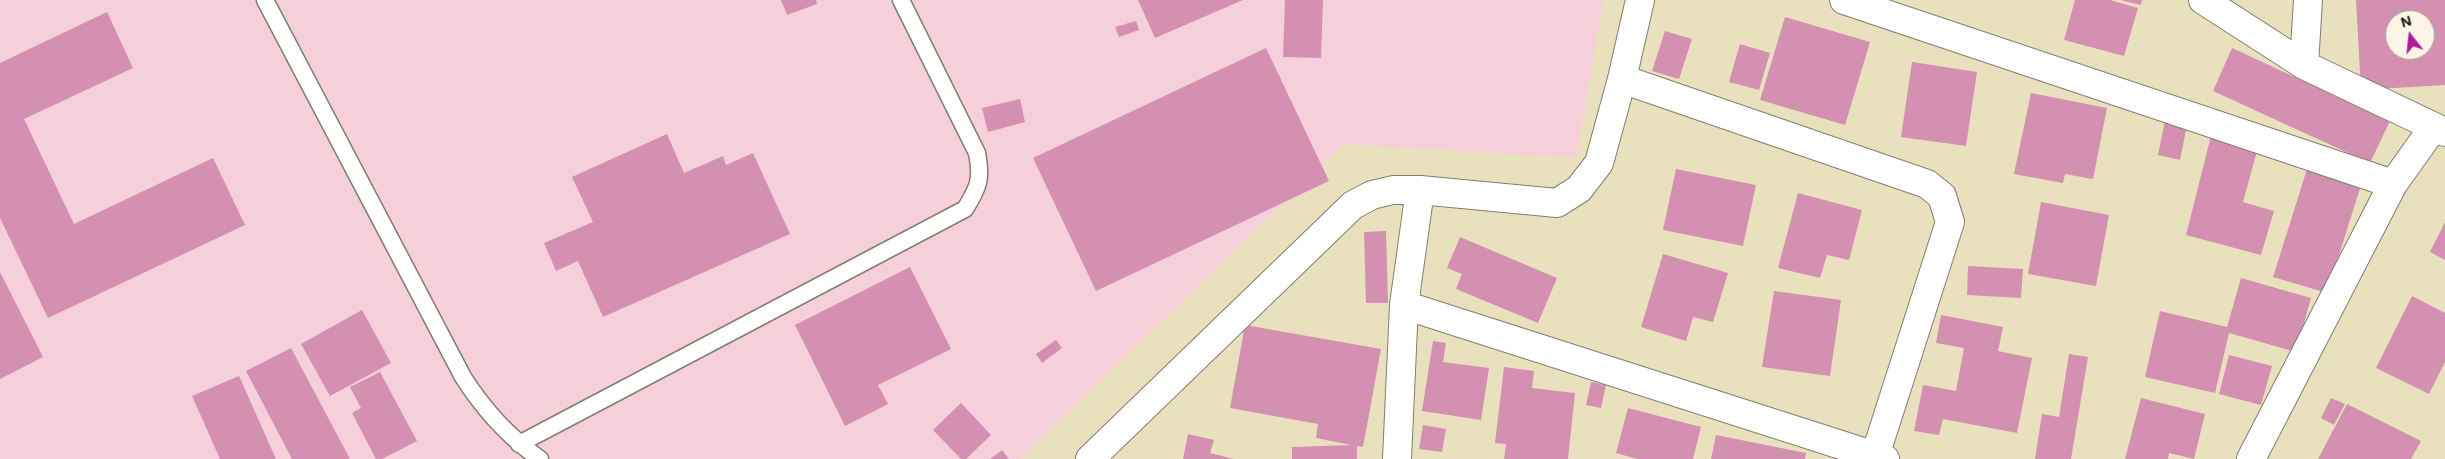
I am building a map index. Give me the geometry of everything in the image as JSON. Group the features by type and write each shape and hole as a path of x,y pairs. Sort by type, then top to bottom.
{"street":[{"path":"1090,459 1353,205 1372,195 1393,190 1420,190 1557,203 1580,189 1599,163 1622,79 1640,0"},
{"path":"1844,0 2393,184"},
{"path":"2203,0 2304,64 2439,130 2393,184 2251,459"},
{"path":"2304,64 2308,0"},
{"path":"1404,305 1878,458 1950,222 1942,196 1927,184 1622,79"},
{"path":"1397,459 1404,305 1420,190"}],"lane":[{"path":"265,0 463,376 480,404 500,426 519,444 540,459"},
{"path":"519,444 965,209 976,192 981,173 977,153 901,0"}],"shaded area":[{"path":"0,0 1603,0 1576,158 1343,144 1020,459 0,459"}],"building":[{"path":"781,0 816,0 817,4 787,15"},
{"path":"1138,0 1243,0 1155,38"},
{"path":"1285,0 1323,0 1321,58 1283,57"},
{"path":"2075,0 2110,0 2138,8 2124,56 2064,40"},
{"path":"2120,0 2142,0 2141,5"},
{"path":"2356,0 2445,0 2445,85 2361,90"},
{"path":"107,12 133,68 24,119 74,224 213,158 245,225 48,318 0,218 0,63"},
{"path":"1785,17 1870,42 1845,125 1760,100"},
{"path":"1136,21 1139,30 1119,37 1115,27"},
{"path":"1665,31 1692,39 1679,79 1652,71"},
{"path":"1740,44 1770,53 1759,90 1729,82"},
{"path":"1266,48 1329,181 1096,291 1033,158"},
{"path":"2232,48 2390,121 2370,163 2213,91"},
{"path":"1912,62 1977,72 1966,146 1901,137"},
{"path":"2031,93 2107,108 2093,179 2065,174 2063,183 2014,174"},
{"path":"1020,99 1025,122 988,132 982,108"},
{"path":"2165,120 2187,125 2180,160 2158,155"},
{"path":"2212,132 2259,144 2243,202 2274,211 2261,255 2186,235"},
{"path":"667,134 684,173 723,156 726,165 753,153 790,234 603,317 578,261 556,271 544,243 593,222 572,177"},
{"path":"2308,166 2362,182 2327,293 2273,277"},
{"path":"1676,169 1756,185 1743,246 1663,230"},
{"path":"1798,193 1862,210 1849,260 1827,255 1820,278 1778,268"},
{"path":"2041,202 2109,215 2096,286 2028,274"},
{"path":"2445,222 2445,260 2430,252"},
{"path":"1386,231 1388,303 1366,303 1364,232"},
{"path":"1460,237 1557,278 1538,323 1456,289 1462,274 1447,268"},
{"path":"1663,254 1728,273 1713,322 1693,317 1686,341 1641,327"},
{"path":"1968,266 2023,269 2021,298 1967,295"},
{"path":"910,267 951,349 878,385 888,404 845,426 795,325"},
{"path":"0,272 43,357 0,379"},
{"path":"2241,278 2311,298 2296,352 2229,333 2215,393 2145,377 2160,311 2227,327"},
{"path":"1774,291 1841,300 1830,376 1762,367"},
{"path":"2412,296 2445,313 2445,362 2429,394 2376,368"},
{"path":"362,310 391,363 330,396 301,344"},
{"path":"1941,315 2003,327 1998,351 2032,358 2017,433 1943,419 1939,435 1914,431 1923,385 1956,391 1964,348 1936,343"},
{"path":"1245,325 1381,349 1363,447 1357,446 1357,459 1292,459 1292,447 1351,445 1316,438 1318,424 1230,408"},
{"path":"1056,340 1062,348 1042,363 1036,354"},
{"path":"1433,341 1446,343 1443,362 1489,368 1481,420 1422,411"},
{"path":"291,348 350,459 292,459 246,371"},
{"path":"2069,354 2088,357 2071,459 2035,459 2042,414 2059,417"},
{"path":"2229,355 2272,366 2261,405 2219,394"},
{"path":"1504,367 1534,371 1532,388 1575,393 1568,459 1504,459 1506,444 1495,443"},
{"path":"380,372 417,441 382,459 376,459 352,413 361,408 350,387"},
{"path":"239,376 276,459 220,459 192,396"},
{"path":"1591,382 1606,385 1601,408 1586,405"},
{"path":"2141,398 2205,414 2194,459 2169,453 2168,459 2125,459"},
{"path":"2331,398 2345,404 2334,425 2321,418"},
{"path":"961,403 991,435 966,459 961,459 933,430"},
{"path":"2347,404 2421,441 2411,459 2318,459"},
{"path":"1628,408 1701,427 1693,459 1637,459 1616,453"},
{"path":"1423,425 1446,429 1442,452 1419,449"},
{"path":"1188,434 1214,440 1210,453 1234,459 1183,459"},
{"path":"1716,435 1806,453 1805,459 1711,459"},
{"path":"1002,450 1009,459 990,459"}]}
